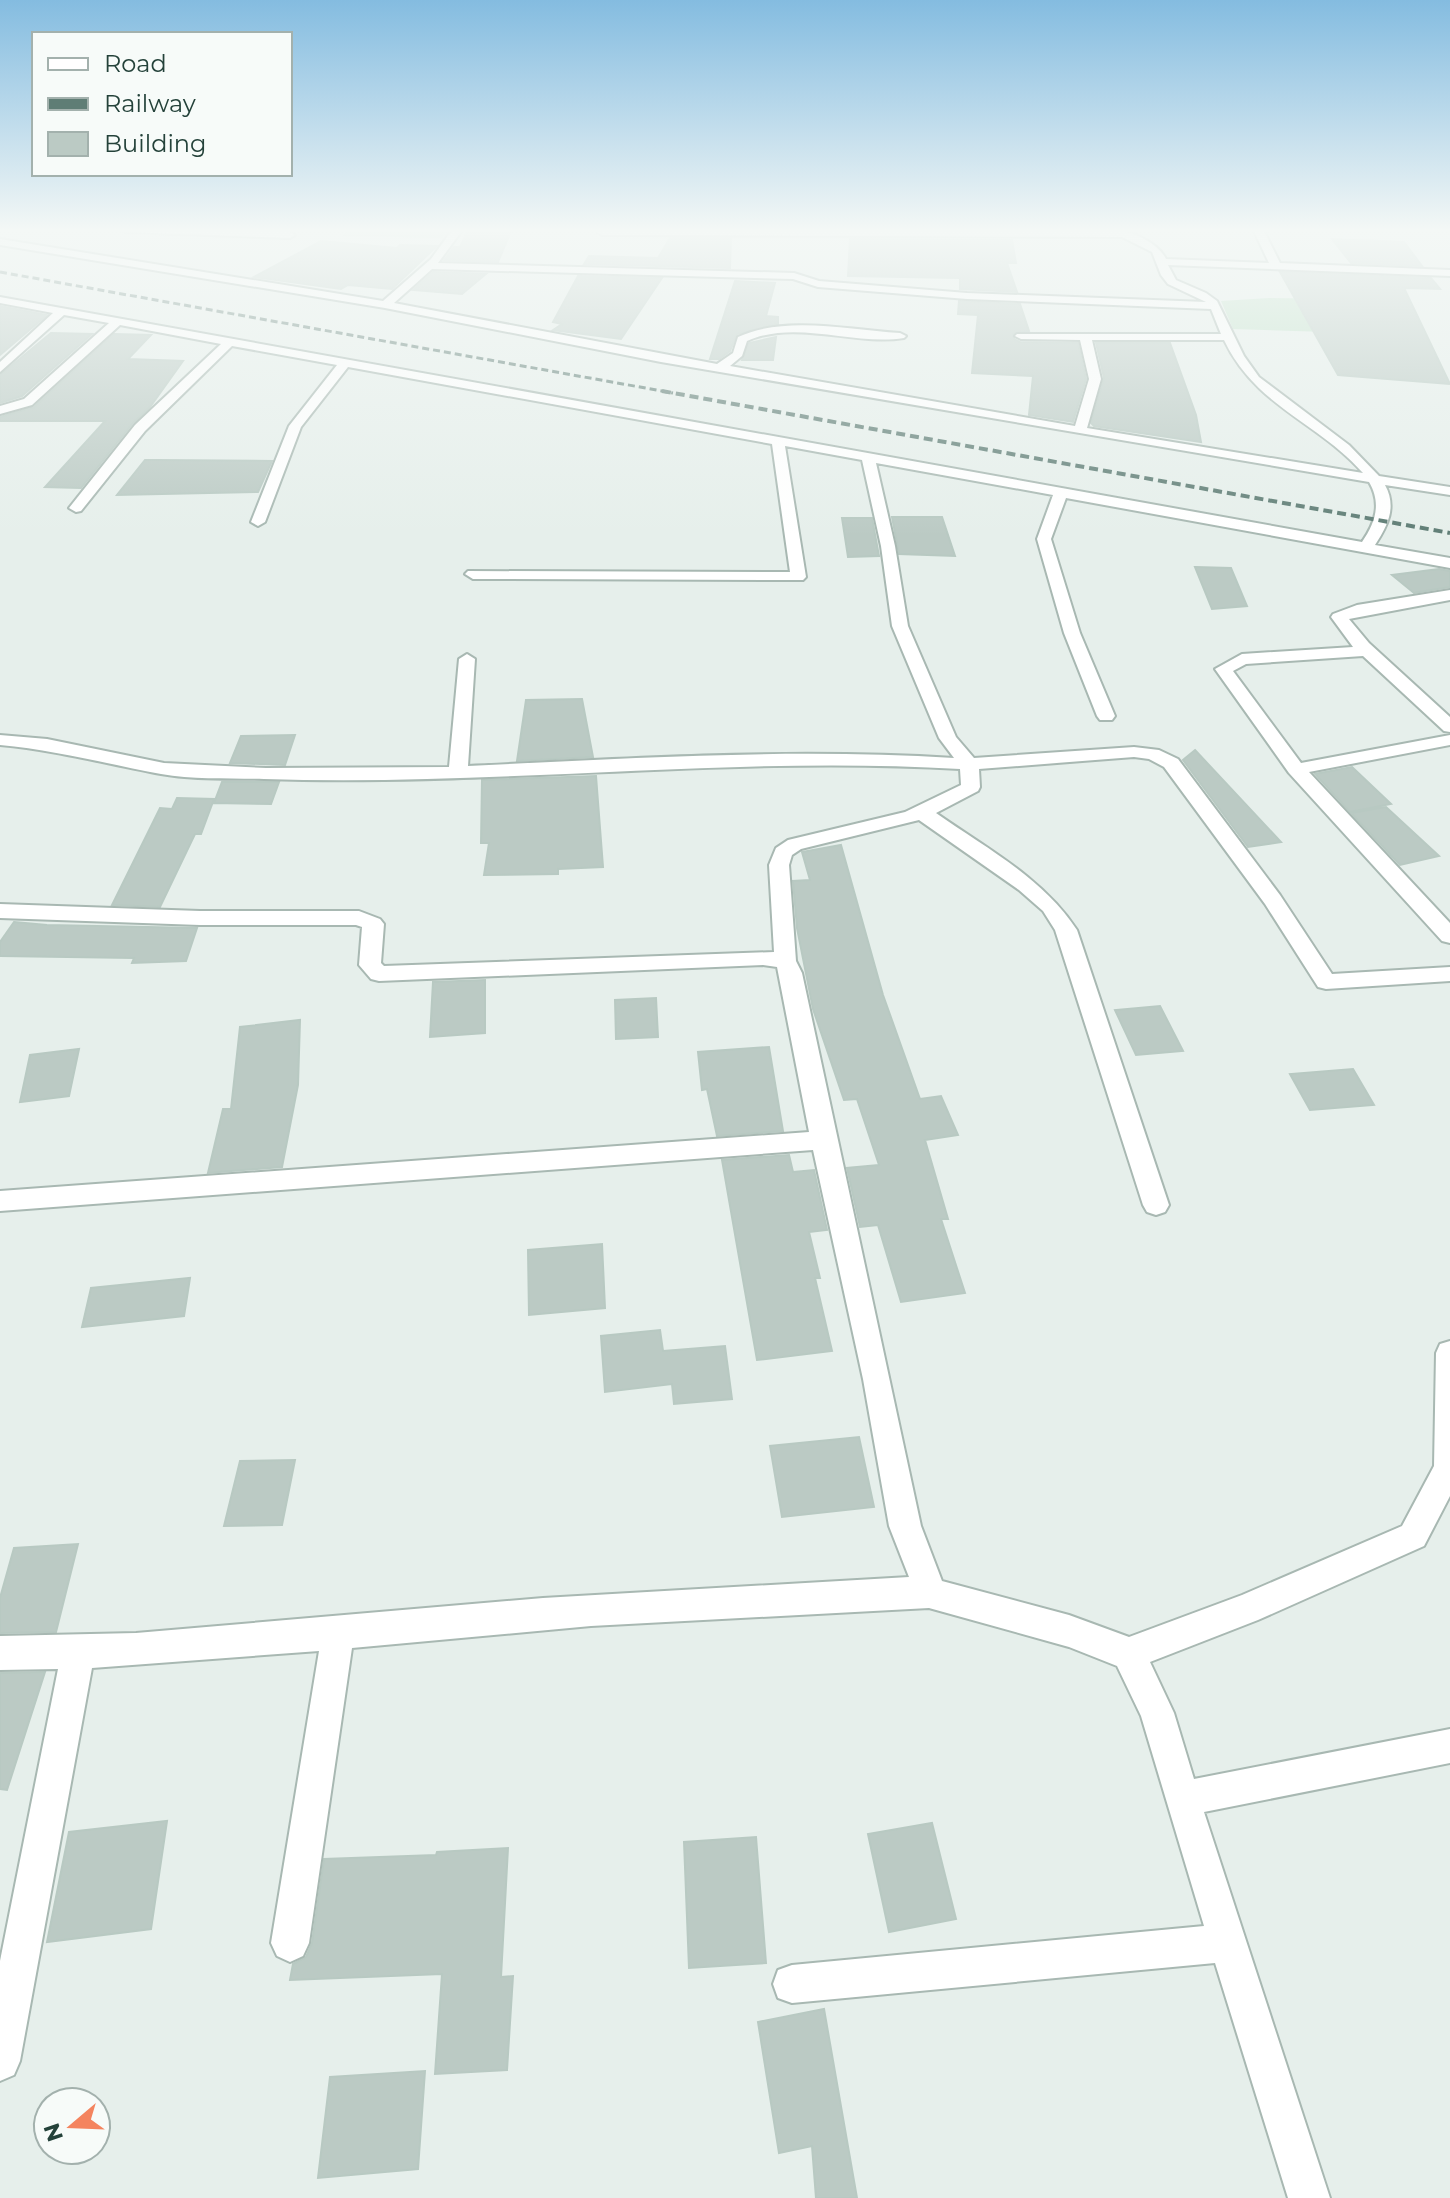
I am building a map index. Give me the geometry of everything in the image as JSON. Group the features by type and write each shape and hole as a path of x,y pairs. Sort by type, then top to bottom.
{"street":[{"path":"0,368 40,332"},
{"path":"0,410 28,402 106,332"},
{"path":"167,332 1450,563"},
{"path":"526,332 1080,431 1450,491"},
{"path":"720,368 738,354 742,339 751,333 769,332"},
{"path":"818,332 900,336"},
{"path":"1226,332 1241,362 1259,385 1330,438 1376,481 1384,497 1384,511 1379,529 1366,547"},
{"path":"1021,336 1228,337"},
{"path":"1080,431 1095,379 1085,336"},
{"path":"76,508 140,428 229,342"},
{"path":"258,522 295,426 345,362"},
{"path":"473,574 798,577 778,441"},
{"path":"868,458 888,546 900,626 948,738 969,764 971,787 957,798 921,812 795,844 783,852 779,865 785,961 791,973 905,1526 930,1592"},
{"path":"1060,494 1044,539 1072,633 1106,716"},
{"path":"1433,560 1450,570"},
{"path":"1450,595 1357,610 1339,617 1363,647 1450,727"},
{"path":"1363,647 1358,652 1344,654 1242,659 1223,669 1296,769 1450,936"},
{"path":"458,772 467,659"},
{"path":"0,740 47,744 164,769 205,772 458,772 716,760 869,758 969,764 1134,752 1153,754 1171,763 1233,845 1326,982 1450,974"},
{"path":"1296,769 1450,740"},
{"path":"921,812 1026,885 1050,906 1066,930 1156,1205"},
{"path":"0,911 200,918 359,918 373,924 370,965 379,974 763,958 785,961"},
{"path":"0,1201 823,1140"},
{"path":"0,1653 78,1654 338,1634 542,1614 930,1592 946,1599 1069,1631 1129,1654 1247,1609 1413,1536 1449,1468 1450,1353"},
{"path":"290,1943 338,1634"},
{"path":"0,2061 78,1654"},
{"path":"1129,1654 1157,1713 1309,2198"},
{"path":"1182,1799 1450,1746"},
{"path":"792,1984 1227,1943"}],"green space":[{"path":"1315,332 1423,332 1424,335"}],"building":[{"path":"0,332 28,332 0,355"},
{"path":"565,332 626,332 621,339"},
{"path":"719,332 747,332 737,334 730,351 719,359 710,359"},
{"path":"976,332 1026,332 1013,334 1014,339 1020,342 1078,343 1086,379 1073,422 1029,415 1033,376 972,373"},
{"path":"1314,332 1425,332 1450,384 1338,375"},
{"path":"51,333 92,334 22,396 0,403 0,375"},
{"path":"114,334 151,335 128,359 183,361 150,407 133,423 81,488 45,487 105,421 0,421 0,417 34,407"},
{"path":"776,337 773,360 742,360 749,343"},
{"path":"1096,343 1170,343 1196,415 1201,442 1094,426 1091,423 1104,378"},
{"path":"145,460 272,461 258,492 117,495"},
{"path":"892,517 942,517 955,556 899,554"},
{"path":"842,518 872,518 879,556 848,557"},
{"path":"1195,567 1231,568 1247,606 1212,609"},
{"path":"1439,569 1450,571 1450,587 1414,593 1392,575"},
{"path":"582,699 593,757 517,761 526,700"},
{"path":"295,735 285,765 230,763 241,736"},
{"path":"1195,750 1281,842 1248,847 1183,760"},
{"path":"1352,767 1391,804 1350,812 1315,774"},
{"path":"596,776 603,867 558,869 558,874 484,875 489,843 481,843 482,780"},
{"path":"222,782 279,782 271,804 214,803"},
{"path":"177,798 214,799 201,834 195,834 160,907 112,905 160,808 172,809"},
{"path":"1386,807 1439,856 1400,865 1351,813"},
{"path":"841,845 883,995 920,1099 941,1096 958,1135 925,1140 948,1219 941,1219 965,1293 901,1302 878,1225 860,1227 847,1168 879,1165 857,1099 844,1100 813,1009 797,928 793,881 810,880 802,852"},
{"path":"14,922 197,928 186,961 132,963 134,958 0,956 0,942"},
{"path":"485,980 485,1033 430,1037 433,982"},
{"path":"656,998 658,1037 616,1039 615,1000"},
{"path":"1160,1006 1183,1051 1136,1055 1115,1010"},
{"path":"300,1020 298,1085 282,1167 208,1173 223,1109 231,1109 240,1027"},
{"path":"769,1047 783,1131 717,1136 707,1089 702,1090 698,1052"},
{"path":"79,1049 69,1096 20,1102 30,1055"},
{"path":"1353,1069 1374,1105 1310,1110 1290,1074"},
{"path":"789,1155 793,1172 814,1170 827,1230 809,1232 820,1278 815,1278 832,1351 757,1360 722,1160"},
{"path":"602,1244 605,1308 529,1315 528,1250"},
{"path":"190,1278 184,1316 82,1327 91,1288"},
{"path":"660,1330 663,1351 725,1346 732,1399 674,1404 672,1384 605,1392 601,1336"},
{"path":"859,1437 874,1507 782,1517 770,1446"},
{"path":"295,1460 282,1525 224,1526 240,1461"},
{"path":"78,1544 56,1632 0,1633 0,1598 14,1548"},
{"path":"45,1672 7,1790 0,1789 0,1673"},
{"path":"167,1821 151,1929 47,1942 69,1832"},
{"path":"932,1823 956,1919 889,1932 868,1834"},
{"path":"756,1837 766,1963 689,1968 684,1842"},
{"path":"508,1848 501,1977 513,1976 507,2070 435,2074 442,1974 290,1980 293,1964 306,1957 312,1943 324,1859 436,1855 437,1852"},
{"path":"824,2009 857,2198 816,2198 812,2146 779,2153 758,2022"},
{"path":"425,2071 418,2169 318,2178 330,2077"}],"railway":[{"path":"331,332 673,393"},
{"path":"662,391 1450,533"}]}
